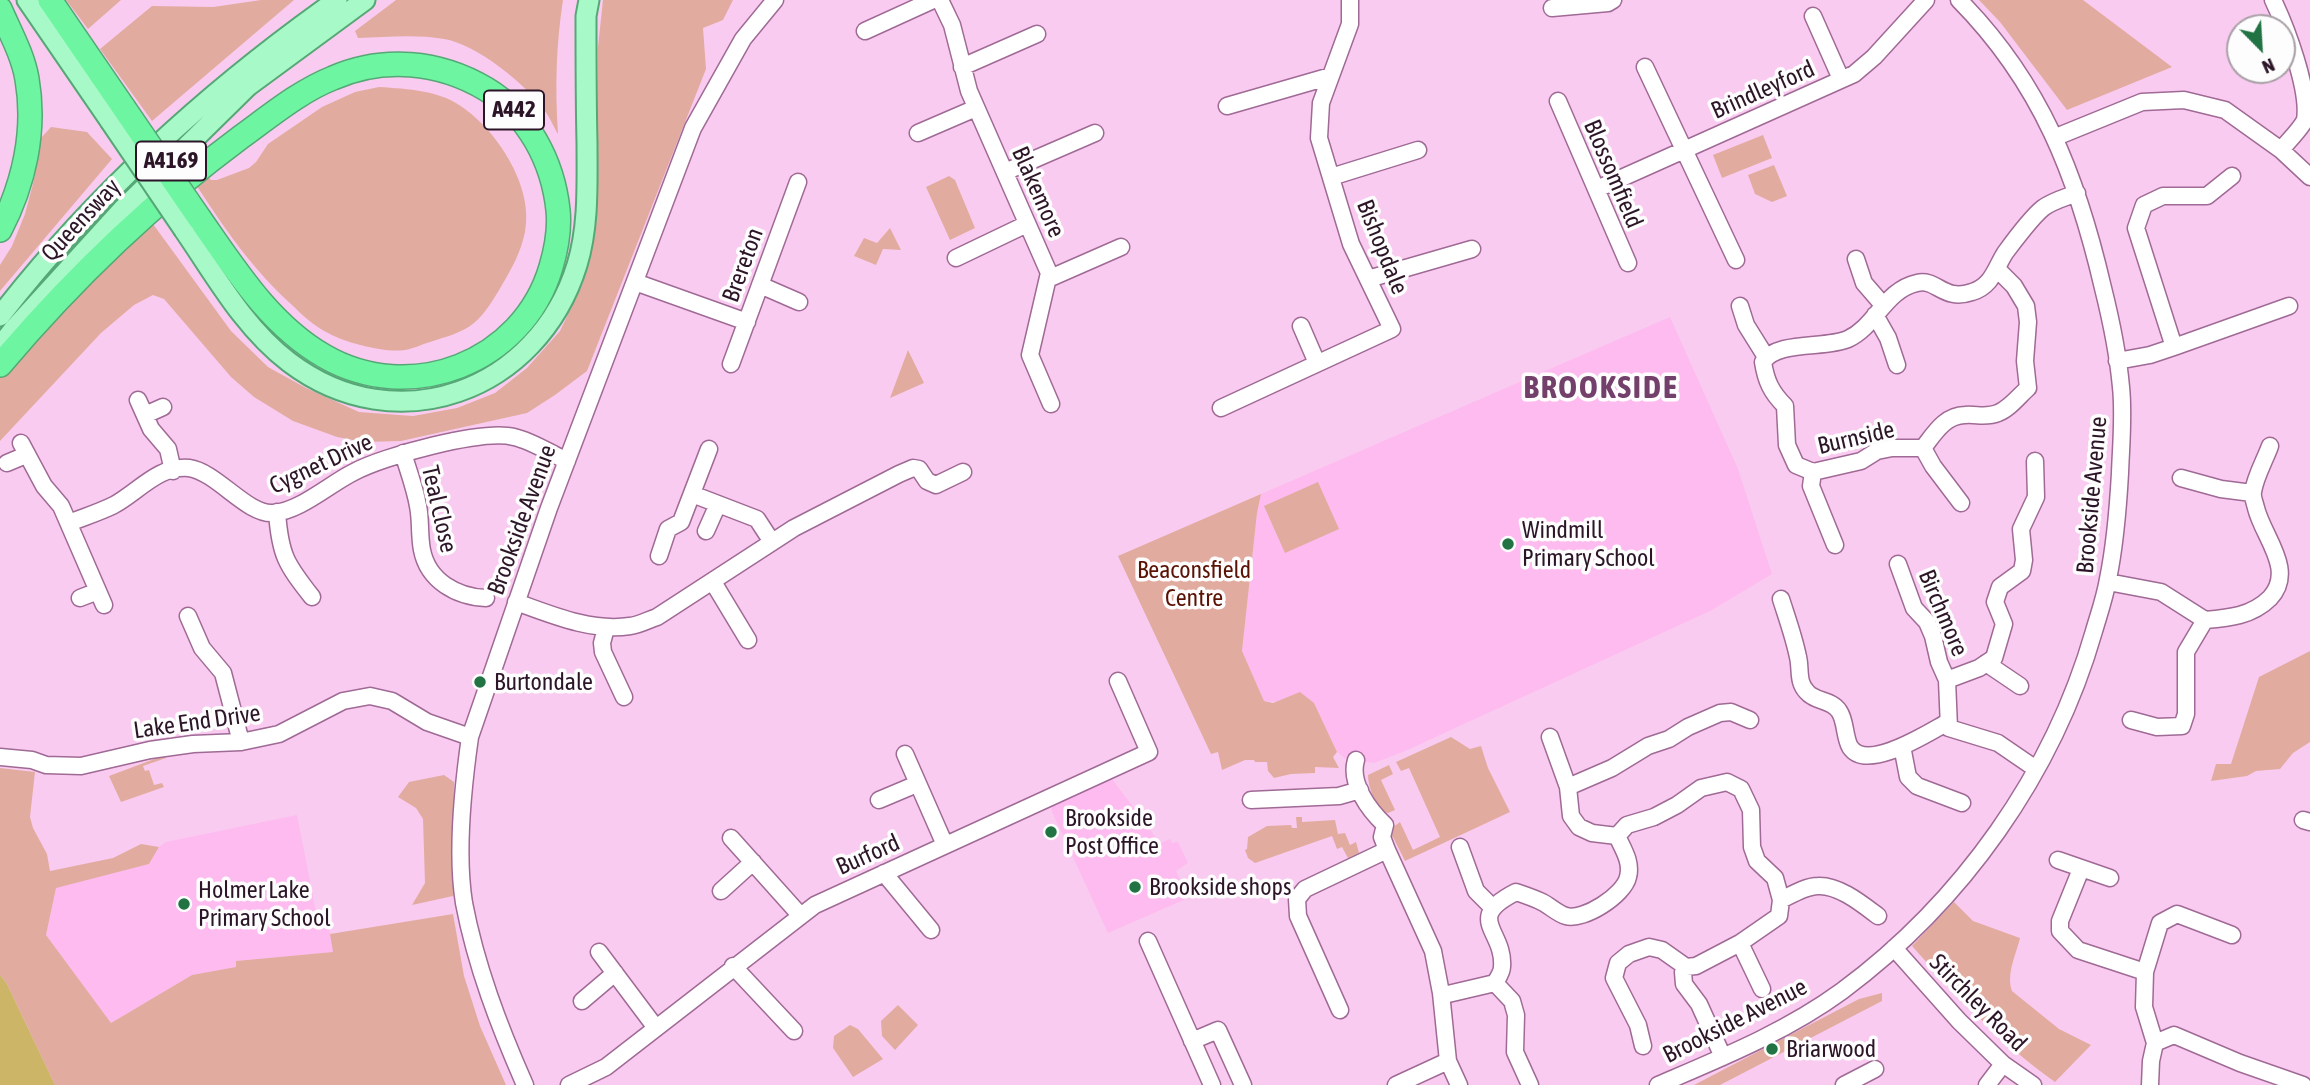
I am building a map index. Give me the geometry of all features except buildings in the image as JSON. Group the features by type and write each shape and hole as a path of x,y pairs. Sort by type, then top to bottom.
{"highway":[{"name":"A442","path":"0,365 46,312 117,240 191,174 282,107 332,78 366,67 407,63 440,68 473,81 505,100 526,123 549,167 558,212 556,250 545,287 526,318 494,348 461,366 426,377 388,377 353,370 324,356 293,335 192,224 117,115 90,74 64,37 50,0"},
{"path":"0,9 15,41 27,78 31,120 25,165 0,230"}],"main road":[{"path":"27,0 64,37"},
{"name":"Queensway","path":"0,316 35,271 110,189 241,71 337,0"},
{"name":"Queensway","path":"0,347 124,208 248,86 365,0"},
{"path":"192,224 239,310 265,341 288,362 313,379 373,400 407,401 442,397 479,384 511,364 532,345 552,320 567,294 578,262 585,227 587,187 586,16 589,0"}],"street":[{"name":"Brookside Avenue","path":"524,1085 501,1031 479,967 464,902 462,830 470,737 516,601 693,128 743,39 775,0"},
{"path":"865,31 933,0"},
{"name":"Blakemore","path":"940,0 952,25 975,108 1049,273 1048,279"},
{"name":"Bishopdale","path":"1221,408 1392,329 1352,244 1319,138 1321,103 1350,24 1350,0"},
{"path":"1552,8 1608,3 1614,0"},
{"name":"Brindleyford","path":"1597,189 1854,74 1874,57 1926,0"},
{"name":"Brookside Avenue","path":"1658,1085 1784,1028 1841,991 1894,948 1932,912 1973,865 2015,805 2056,734 2083,667 2108,582 2119,500 2123,417 2117,361 2094,249 2056,137 2035,98 1997,41 1959,0"},
{"path":"2273,0 2304,53 2307,98 2305,119 2281,150"},
{"path":"1813,16 1841,79"},
{"path":"962,67 1037,34"},
{"path":"1645,67 1736,260"},
{"path":"1227,106 1331,76"},
{"path":"2056,137 2142,102 2184,100 2225,110 2281,150 2310,177"},
{"name":"Blossomfield","path":"1558,102 1629,263"},
{"path":"918,133 975,108"},
{"path":"1004,172 1095,133"},
{"path":"1331,177 1418,150"},
{"path":"2174,347 2136,228 2144,205 2163,196 2207,197 2232,176"},
{"name":"Brereton","path":"731,364 798,182"},
{"path":"1740,306 1746,325 1766,357 1815,343 1831,345 1847,339 1868,325 1879,310 1901,290 1917,282 1928,282 1945,293 1956,296 1986,285 1998,270 2004,254 2044,207 2077,193"},
{"path":"956,258 1027,224"},
{"path":"1051,404 1030,355 1048,279 1121,247"},
{"path":"1368,279 1472,249"},
{"path":"1856,259 1864,283 1879,310 1897,365"},
{"name":"Burnside","path":"1766,357 1763,362 1766,382 1785,406 1787,445 1796,465 1813,472 1861,461 1877,451 1923,448 1938,428 1951,418 1965,415 1982,417 1999,413 2028,388 2025,361 2028,322 2026,306 2014,286 1998,270"},
{"path":"635,282 747,322"},
{"path":"760,285 799,302"},
{"path":"2117,361 2150,355 2289,306"},
{"path":"1301,326 1317,363"},
{"path":"163,407 141,408 151,429 168,449 173,471"},
{"name":"Cygnet Drive","path":"69,523 115,504 145,482 167,472 189,468 206,474 257,509 272,513 290,509 355,471 403,453 488,435 513,437 568,461"},
{"path":"2108,582 2161,592 2205,620 2244,615 2262,606 2276,591 2281,573 2279,560 2258,517 2252,494 2270,446"},
{"path":"1923,448 1961,503"},
{"path":"7,463 24,449 44,486 61,506 101,598 80,598"},
{"path":"659,556 668,530 681,522 709,449"},
{"name":"Teal Close","path":"403,453 418,503 420,538 426,563 434,576 467,605 486,598"},
{"path":"1947,680 1994,658 2004,624 1995,602 2000,587 2022,571 2024,560 2021,529 2036,497 2035,461"},
{"path":"516,601 565,619 606,628 633,626 657,617 772,542 840,503 914,468 919,469 927,481 936,485 963,472"},
{"path":"1813,472 1811,485 1835,545"},
{"path":"2181,478 2252,494"},
{"path":"692,494 757,519 772,542"},
{"path":"706,531 718,504"},
{"path":"277,512 279,539 287,565 312,597"},
{"name":"Birchmore","path":"1898,564 1914,608 1930,627 1947,680 1948,722"},
{"path":"713,582 748,640"},
{"path":"1781,599 1798,655 1801,685 1811,697 1823,699 1839,711 1851,748 1857,754 1874,756 1902,746 1948,722 1949,728 1998,743 2036,769"},
{"path":"2131,720 2157,727 2182,726 2186,714 2186,652 2205,620"},
{"path":"197,622 202,648 223,673 241,742"},
{"path":"606,628 602,643 603,652 624,697"},
{"path":"1986,663 2020,686"},
{"name":"Burford","path":"569,1085 599,1079 656,1028 733,966 827,898 1149,752 1118,681"},
{"name":"Lake End Drive","path":"0,757 32,760 46,765 81,766 150,750 193,744 241,742 279,734 343,701 370,696 392,701 427,722 470,737"},
{"path":"1568,787 1612,768 1648,746 1669,739 1720,713 1731,712 1750,720"},
{"path":"1550,737 1568,787 1571,816 1578,827 1591,833 1617,836"},
{"path":"1902,746 1908,776 1917,786 1962,803"},
{"path":"905,754 945,845"},
{"path":"1356,760 1354,777 1369,805 1385,825 1382,837 1387,850 1429,939 1441,993 1448,1061 1459,1085"},
{"path":"1617,836 1627,825 1654,817 1701,788 1727,782 1741,789 1751,810 1752,847 1756,861 1775,878 1781,900 1779,916 1740,943 1696,965 1686,967 1662,950 1648,947 1629,954 1618,962 1614,978 1638,1025 1643,1046"},
{"path":"879,800 918,784"},
{"path":"1251,800 1339,796 1360,790"},
{"path":"1441,993 1448,994 1495,982 1503,969 1500,950 1489,928 1490,912 1499,900 1517,892 1544,903 1565,916 1578,917 1617,894 1628,879 1629,861 1617,836"},
{"path":"731,838 800,915"},
{"path":"1460,847 1476,891 1493,908"},
{"path":"1340,1010 1298,916 1297,898 1305,889 1387,850"},
{"path":"2058,859 2110,878"},
{"path":"721,891 753,862"},
{"path":"2081,869 2060,921 2060,931 2078,950 2145,972"},
{"path":"884,873 931,930"},
{"path":"1781,900 1816,886 1832,888 1878,916"},
{"path":"2150,1085 2155,1043 2144,1007 2145,972 2160,923 2177,914 2232,935"},
{"path":"1148,940 1212,1085"},
{"path":"1740,943 1762,989"},
{"name":"Stirchley Road","path":"1894,948 2003,1064 2033,1085"},
{"path":"599,952 656,1028"},
{"path":"733,966 793,1031"},
{"path":"1686,967 1683,972 1684,984 1699,1004 1723,1057"},
{"path":"582,1001 615,973"},
{"path":"1495,982 1512,1001 1516,1015 1515,1052 1530,1085"},
{"path":"1192,1041 1218,1030 1243,1085"},
{"path":"2155,1043 2174,1035 2240,1063 2303,1085"},
{"path":"1396,1085 1448,1061"},
{"path":"1987,1085 2003,1064"},
{"path":"1844,1085 1875,1069"}],"shaded area":[{"name":"Windmill Primary School","path":"1670,317 1738,469 1772,574 1710,611 1374,763 1346,759 1337,752 1314,703 1264,701 1242,652 1261,494"},
{"path":"1112,779 1160,843 1170,839 1172,843 1178,842 1188,863 1176,871 1188,898 1108,933 1052,812 1052,806"},
{"name":"Holmer Lake Primary School","path":"297,815 318,922 328,921 334,952 236,961 237,967 192,975 111,1023 46,935 56,887 149,864 159,847 166,842"},
{"path":"0,975 7,984 55,1085 0,1085"}],"green space":[{"path":"66,0 121,0 88,29"},
{"path":"261,0 294,0 152,121 100,49 152,6 213,7"},
{"path":"396,0 563,0 557,67 558,134 536,100 513,77 485,57 457,42 433,37 358,38 355,31"},
{"path":"603,0 733,0 723,20 703,28 706,69 587,371 555,395 527,413 401,441 364,442 337,437 293,421 254,397 231,377 164,299 153,295 134,305 101,333 0,441 0,378 91,277 153,224 231,331 268,367 306,388 359,412 413,416 457,408 495,393 527,368 560,331 583,283 596,222 598,47"},
{"path":"1979,0 2083,0 2172,67 2067,110 2000,22"},
{"path":"379,87 435,94 456,103 478,120 511,163 519,180 526,215 525,232 516,260 482,315 459,332 414,348 397,351 355,344 328,333 308,320 250,261 193,180 203,172 211,180 217,180 249,168 268,144 322,107 355,92"},
{"path":"51,127 87,132 112,159 0,291 0,265 12,246 25,214 41,138"},
{"path":"1763,135 1772,158 1722,178 1713,155"},
{"path":"1774,165 1787,196 1772,202 1755,194 1748,175"},
{"path":"949,176 955,180 975,228 950,240 926,187"},
{"path":"890,228 901,250 883,249 876,265 854,256 864,238 877,243"},
{"path":"908,350 924,383 890,398"},
{"path":"1318,482 1339,529 1285,553 1264,506"},
{"name":"Beaconsfield Centre","path":"1261,494 1242,651 1264,701 1273,703 1300,692 1314,703 1337,752 1333,757 1339,768 1315,767 1315,773 1274,778 1268,771 1267,762 1245,760 1222,770 1218,752 1211,754 1118,556"},
{"path":"2310,651 2310,742 2293,753 2280,769 2256,771 2247,776 2211,781 2216,764 2231,764 2259,677"},
{"path":"1451,737 1470,749 1481,746 1488,768 1510,812 1405,861 1390,836 1392,828 1400,822 1413,850 1440,837 1409,768 1401,771 1396,762"},
{"path":"165,755 166,758 143,766 145,771 149,770 154,785 162,783 164,787 121,802 109,776"},
{"path":"1389,765 1393,774 1381,780 1395,810 1388,813 1383,812 1375,799 1368,775"},
{"path":"0,768 35,772 30,817 47,854 50,871 113,858 141,844 159,847 149,864 56,888 46,935 111,1023 192,975 236,967 236,961 333,952 330,934 453,914 464,976 480,1026 506,1085 55,1085 7,984 0,975"},
{"path":"444,775 454,782 453,896 412,905 425,883 423,819 416,808 398,797 409,782"},
{"path":"1296,817 1302,817 1302,822 1335,820 1338,834 1345,833 1350,845 1356,842 1359,853 1348,858 1342,847 1337,849 1332,836 1255,863 1248,858 1245,850 1248,837 1267,826 1291,825 1292,828 1297,828"},
{"path":"1954,902 1973,921 2020,938 2011,971 2012,991 2059,1029 2091,1045 2055,1082 1997,1035 1912,946"},
{"path":"1882,993 1882,1001 1720,1085 1694,1085 1859,999"},
{"path":"898,1005 918,1025 895,1050 882,1036 881,1021"},
{"path":"850,1025 858,1029 883,1059 853,1077 833,1048 834,1036"}],"place":[{"name":"Windmill Primary School","path":"1508,544"},
{"name":"Burtondale","path":"480,682"},
{"name":"Brookside Post Office","path":"1051,832"},
{"name":"Brookside shops","path":"1135,887"},
{"name":"Holmer Lake Primary School","path":"184,904"},
{"name":"Briarwood","path":"1772,1049"}],"district":[{"name":"BROOKSIDE","path":"1601,388"}]}
